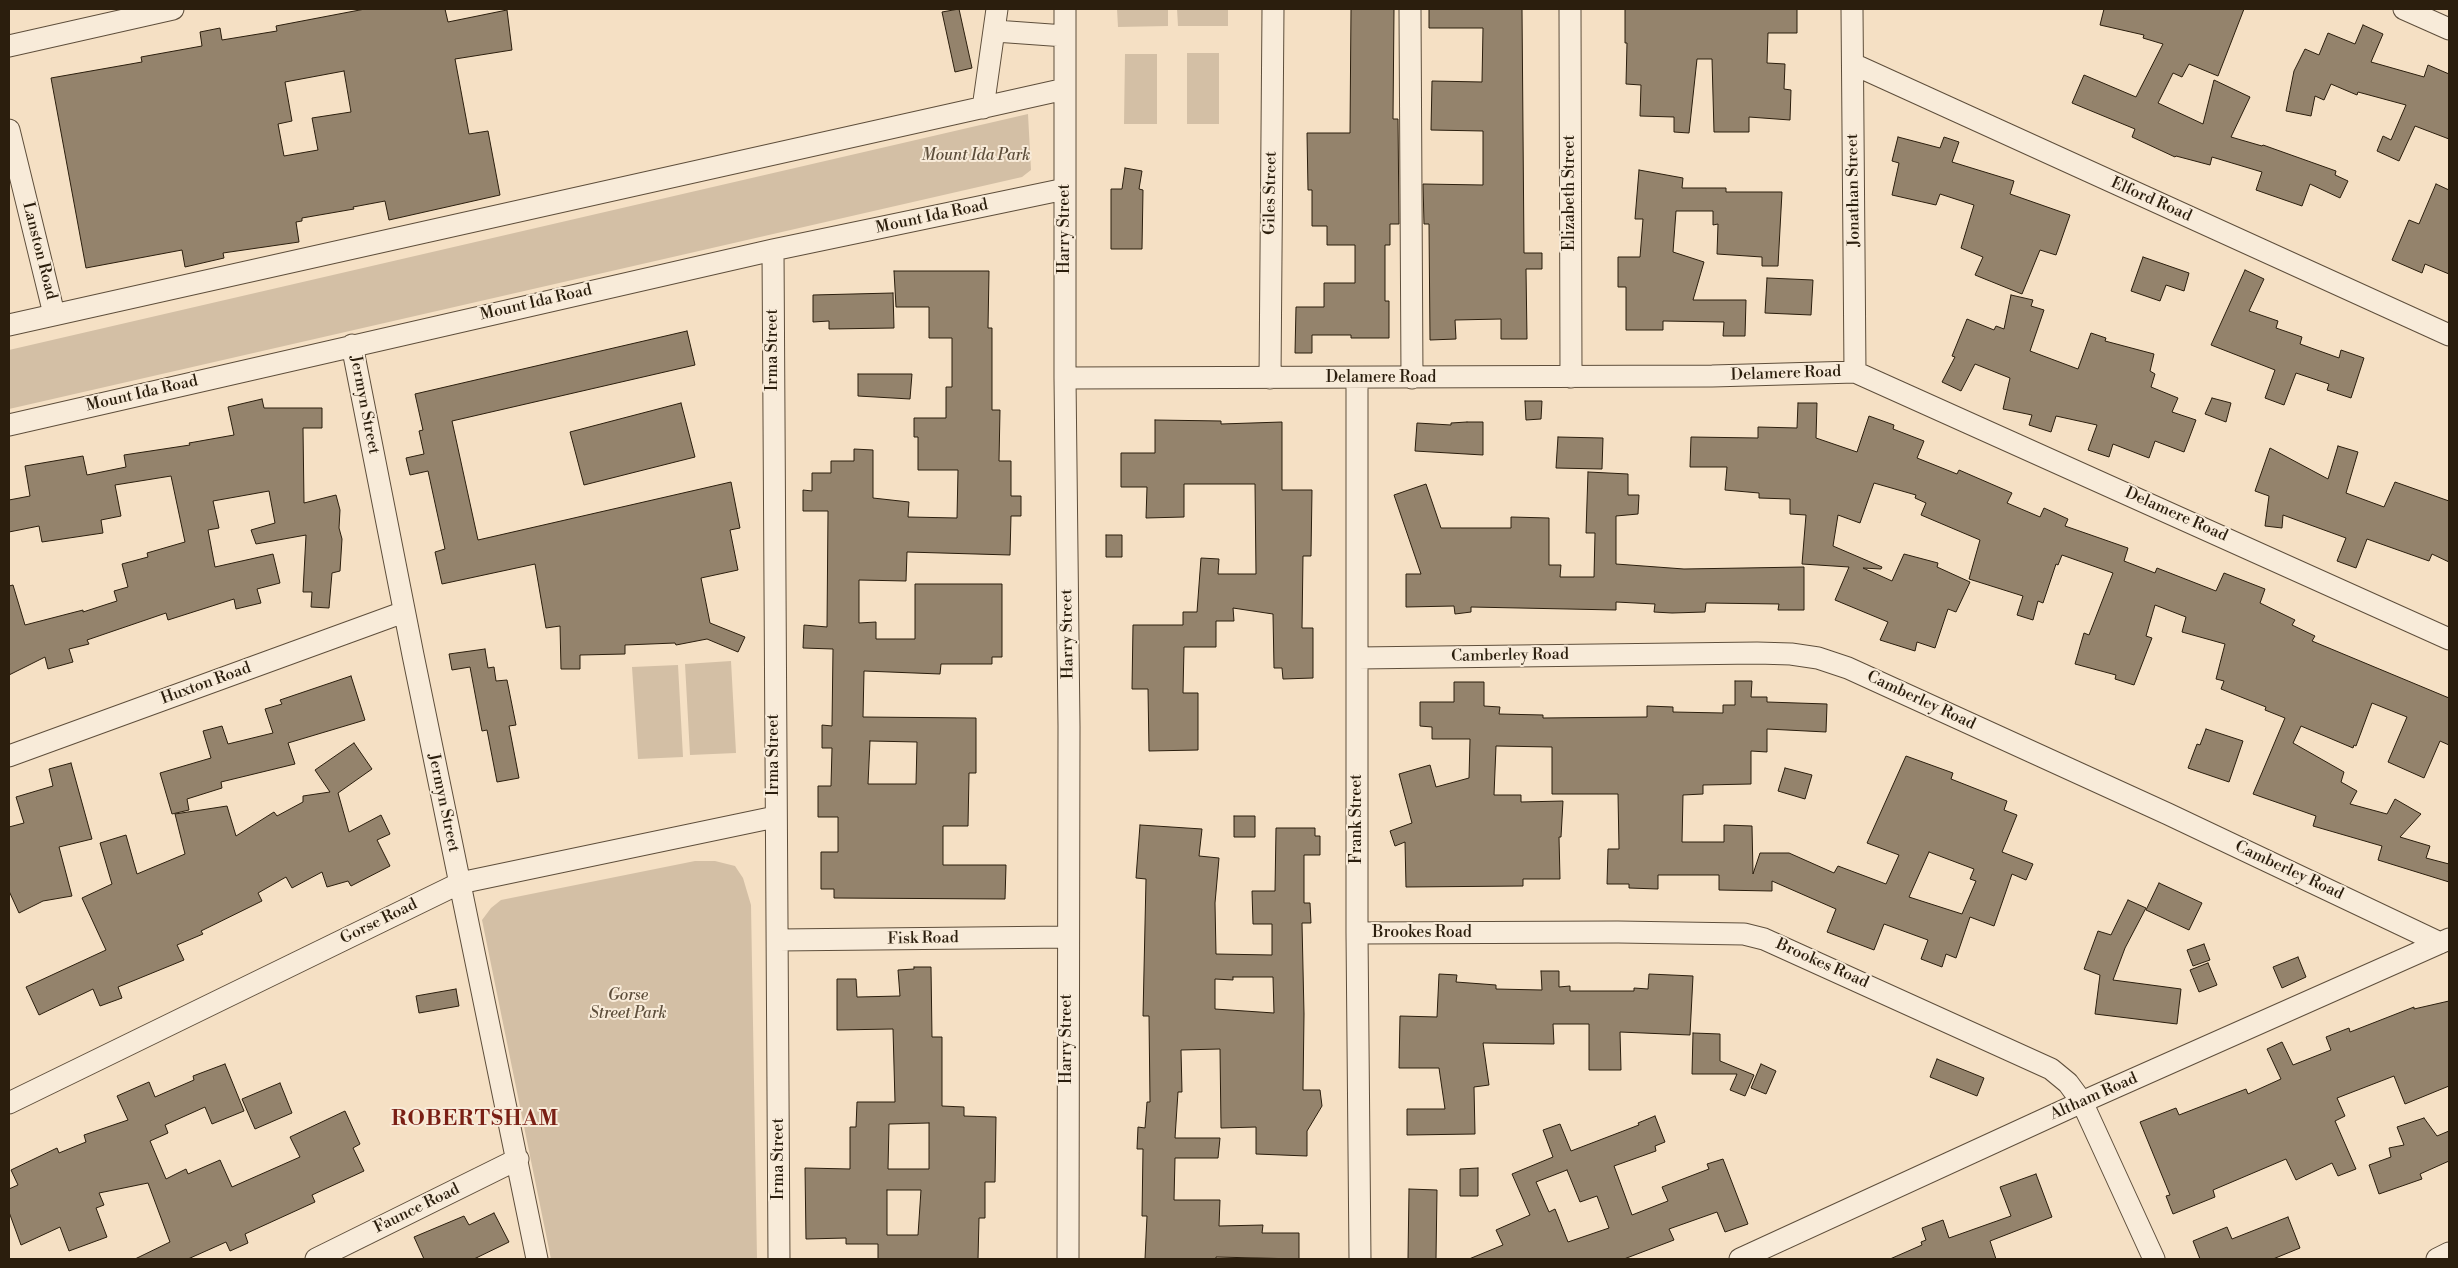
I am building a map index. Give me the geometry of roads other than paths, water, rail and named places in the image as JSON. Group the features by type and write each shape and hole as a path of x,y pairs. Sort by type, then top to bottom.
{"street":[{"path":"9,46 173,9"},
{"path":"983,108 997,9"},
{"name":"Harry Street","path":"1066,9 1065,378 1070,726 1067,937 1068,1259"},
{"name":"Giles Street","path":"1270,378 1273,9"},
{"path":"1410,9 1412,378"},
{"name":"Elizabeth Street","path":"1570,9 1570,377"},
{"name":"Jonathan Street","path":"1852,9 1855,372"},
{"path":"2404,9 2449,30"},
{"path":"995,30 1065,36"},
{"name":"Elford Road","path":"1852,64 2449,335"},
{"path":"9,325 1065,89"},
{"name":"Lanston Road","path":"9,130 54,314"},
{"name":"Mount Ida Road","path":"9,425 773,250 1065,189"},
{"name":"Irma Street","path":"773,250 779,1259"},
{"name":"Jermyn Street","path":"352,345 404,612 537,1259"},
{"name":"Delamere Road","path":"1065,378 1357,379 1855,372 2449,639"},
{"name":"Frank Street","path":"1357,379 1357,933 1360,1259"},
{"name":"Huxton Road","path":"9,756 404,612"},
{"name":"Camberley Road","path":"1358,658 1757,653 1791,654 1818,658 1848,668 2444,941"},
{"name":"Gorse Road","path":"9,1103 460,883 775,817"},
{"name":"Brookes Road","path":"1357,933 1701,933 1744,934 1764,939 2051,1069 2068,1083 2082,1102 2154,1259"},
{"name":"Fisk Road","path":"778,940 1067,937"},
{"name":"Altham Road","path":"1740,1259 2082,1102 2444,941"},
{"name":"Faunce Road","path":"316,1259 518,1160"},
{"path":"2437,1259 2449,1254"}],"district":[{"name":"ROBERTSHAM","path":"475,1120"}],"park label":[{"name":"Mount Ida Park","path":"976,156"},
{"name":"Gorse Street Park","path":"628,1005"}]}
